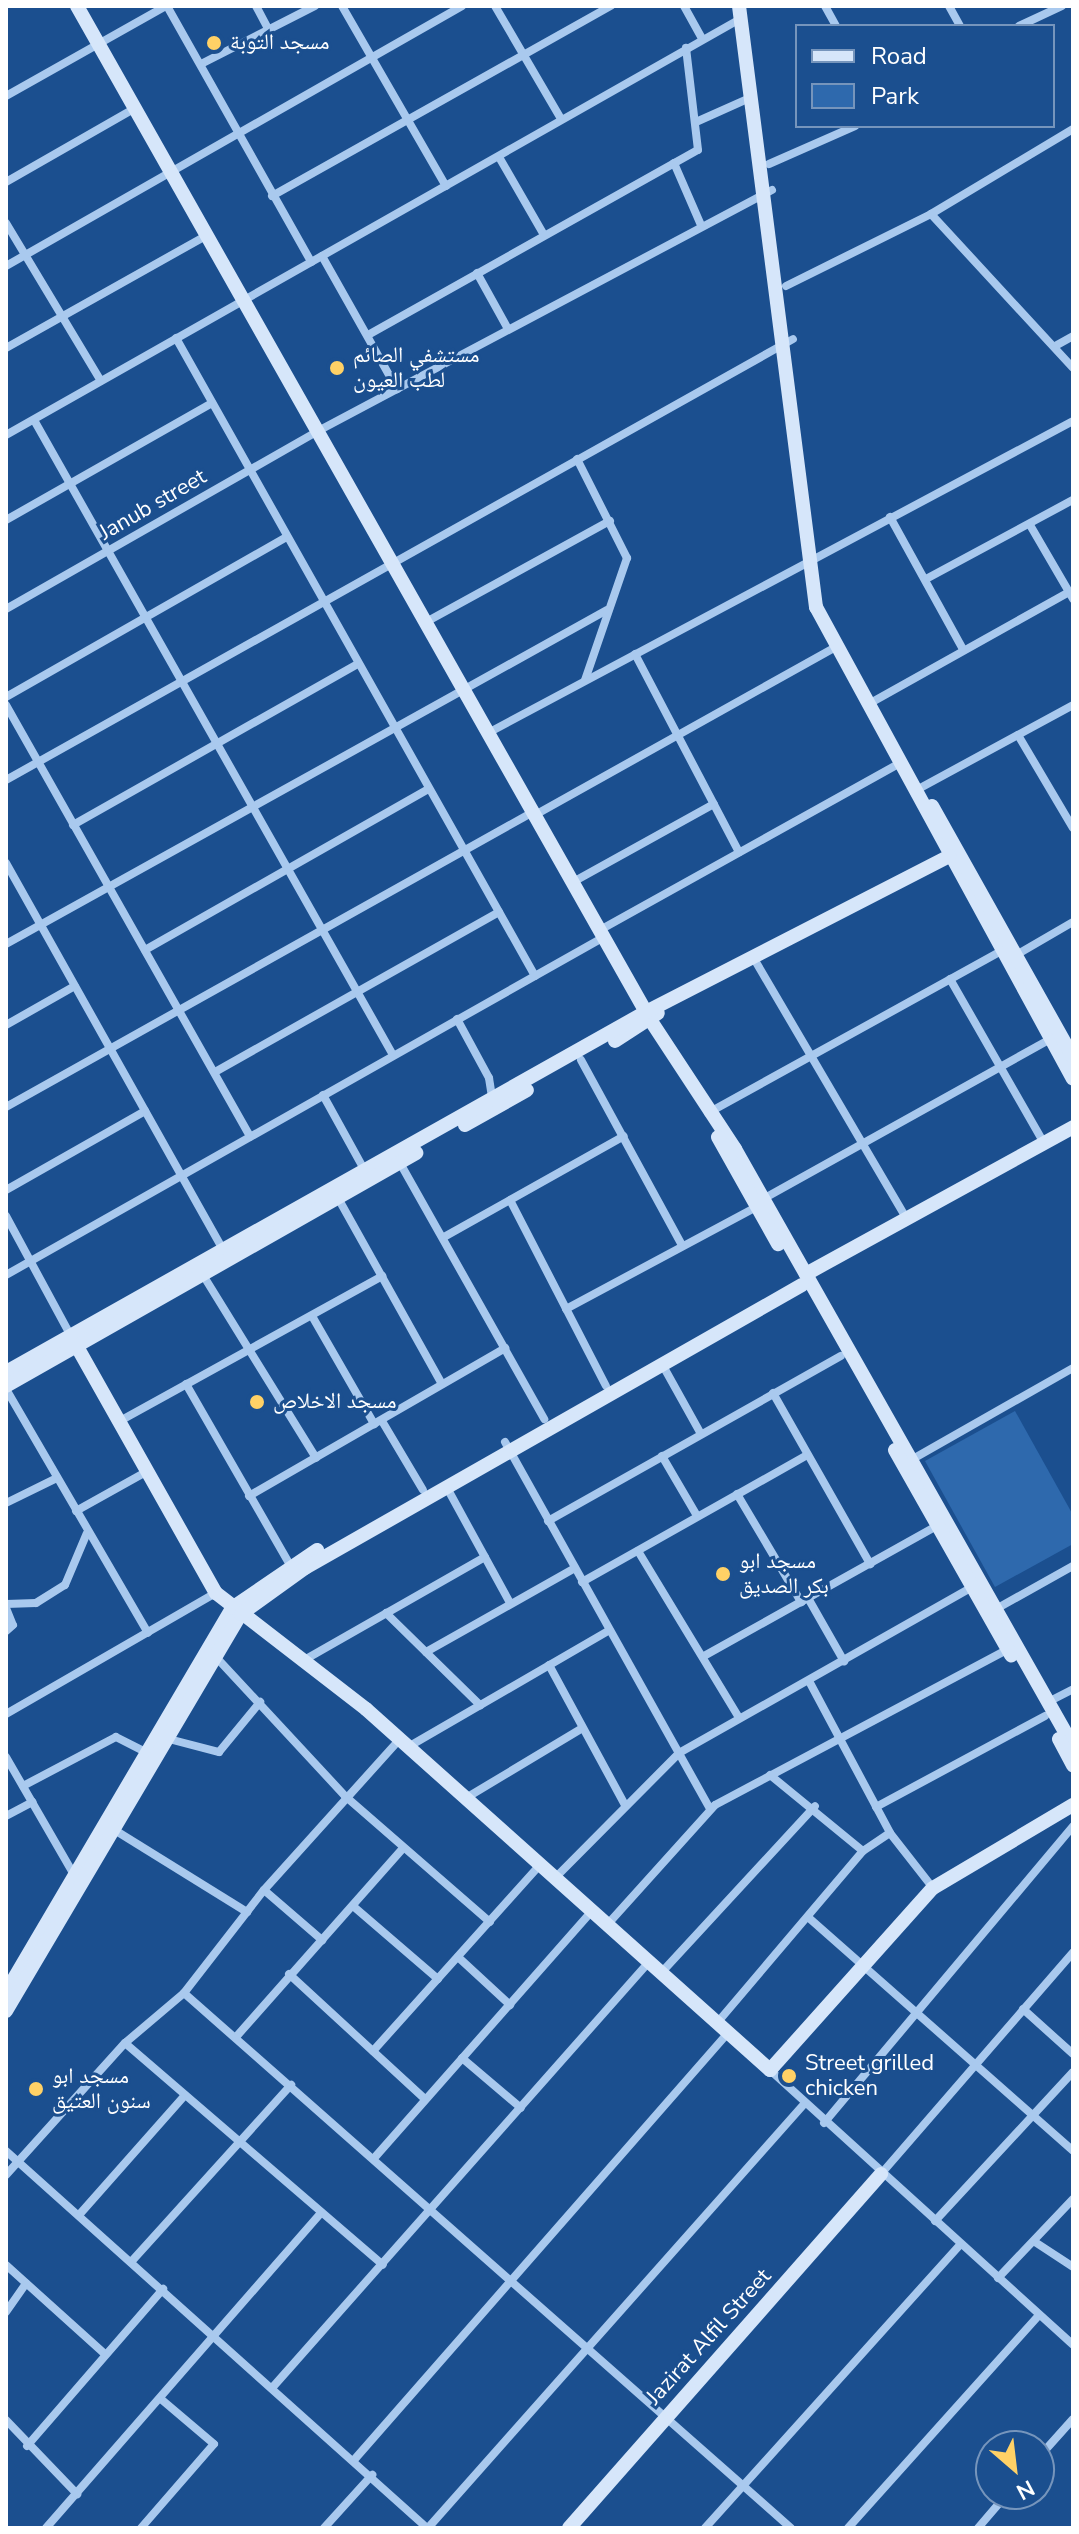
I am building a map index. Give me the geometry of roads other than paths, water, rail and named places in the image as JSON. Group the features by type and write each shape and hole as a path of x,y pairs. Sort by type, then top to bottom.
{"street":[{"path":"77,6 649,1016 807,1278 996,1609 1073,1765"},
{"path":"6,96 166,6 311,262"},
{"path":"256,6 269,30"},
{"path":"201,64 315,6"},
{"path":"342,6 446,186"},
{"path":"6,266 462,6"},
{"path":"495,6 561,119"},
{"path":"272,196 611,6"},
{"path":"684,6 702,39"},
{"path":"825,6 835,24"},
{"path":"949,6 959,24"},
{"path":"1023,24 1062,6"},
{"path":"6,435 499,157 702,39 742,10"},
{"path":"742,10 752,97 786,286 789,340"},
{"path":"742,10 769,164 768,190 823,607 1009,953"},
{"path":"368,335 698,150 686,48"},
{"path":"696,122 752,97"},
{"path":"6,182 135,108"},
{"path":"769,164 850,128"},
{"path":"786,286 931,214 1073,129"},
{"path":"499,157 544,235"},
{"path":"674,163 701,225"},
{"name":"Janub street","path":"6,609 318,431 768,190"},
{"path":"931,214 1057,345 1073,368"},
{"path":"6,223 101,381"},
{"path":"6,348 207,235"},
{"path":"322,256 397,389"},
{"path":"477,273 508,329"},
{"path":"1057,345 1073,336"},
{"path":"176,338 356,665 535,976"},
{"path":"6,780 789,340"},
{"path":"6,520 212,403"},
{"path":"34,420 178,683 393,1055"},
{"path":"488,733 816,555 1073,421"},
{"path":"577,459 627,558 585,680"},
{"path":"926,579 1073,500"},
{"path":"890,517 963,649"},
{"path":"426,622 610,521"},
{"path":"874,701 963,649 1071,595 1030,525"},
{"path":"6,697 286,537"},
{"path":"816,555 816,607 834,648 949,856 1073,1057"},
{"path":"6,944 462,686 607,610"},
{"path":"6,1107 834,648"},
{"path":"635,654 739,852"},
{"path":"73,825 356,665"},
{"path":"6,705 108,887 181,1009 250,1137"},
{"path":"922,787 1073,705"},
{"path":"1018,735 1073,828"},
{"path":"6,1275 535,976 739,852 898,764"},
{"path":"145,950 428,789"},
{"path":"573,882 714,804"},
{"path":"6,1372 203,1275 400,1163 412,1150 492,1098 563,1065 581,1060 663,1007 753,957 949,856"},
{"path":"6,863 224,1251"},
{"path":"215,1072 499,912"},
{"path":"710,1118 810,1057 950,979 1073,922"},
{"path":"753,957 907,1220"},
{"path":"950,979 1044,1143"},
{"path":"6,1025 75,986"},
{"path":"148,1633 87,1533 6,1388 74,1341 224,1251 365,1171 412,1150 649,1016"},
{"path":"457,1019 489,1078 492,1098"},
{"path":"566,1309 1061,1034"},
{"path":"1061,1034 1073,1079"},
{"path":"581,1060 682,1245"},
{"path":"323,1095 365,1171"},
{"path":"6,1190 145,1111"},
{"path":"6,1992 146,1752 236,1611 290,1565 423,1490 662,1364 1073,1127"},
{"path":"444,1237 624,1136"},
{"path":"400,1163 544,1419"},
{"path":"338,1198 442,1384"},
{"path":"510,1200 606,1386"},
{"path":"6,1216 118,1422 216,1593 236,1611 306,1659 404,1743 1073,2345"},
{"path":"203,1275 253,1347 316,1458"},
{"path":"118,1422 382,1276"},
{"path":"807,1278 841,1356 1007,1650 1073,1746"},
{"path":"236,1611 446,1486 544,1419 807,1278"},
{"path":"312,1316 423,1490"},
{"path":"249,1496 505,1348"},
{"path":"548,1521 841,1356"},
{"path":"662,1364 701,1434"},
{"path":"911,1460 1073,1368"},
{"path":"186,1384 290,1565"},
{"path":"773,1393 870,1564"},
{"path":"507,1446 710,1809"},
{"path":"582,1582 807,1455"},
{"path":"662,1456 697,1516"},
{"path":"76,1511 146,1472"},
{"path":"6,1503 57,1478"},
{"path":"446,1486 510,1603"},
{"path":"737,1494 844,1661"},
{"path":"704,1656 937,1526"},
{"path":"6,1631 13,1625 6,1606 36,1603 65,1585 87,1533"},
{"path":"638,1551 739,1718"},
{"path":"306,1659 485,1557"},
{"path":"996,1609 1073,1566"},
{"path":"426,1652 575,1568"},
{"path":"555,1878 679,1753 972,1587"},
{"path":"6,1714 216,1593"},
{"path":"386,1613 480,1705"},
{"path":"6,2175 125,2043 184,1993 264,1890 345,1796 404,1743 480,1705 610,1630"},
{"path":"607,1926 710,1809 1007,1650"},
{"path":"210,1651 345,1796 490,1922"},
{"path":"6,2011 165,1738 210,1651"},
{"path":"549,1665 581,1729 625,1805"},
{"path":"809,1681 890,1833 933,1888"},
{"path":"876,1807 1047,1709 1073,1689"},
{"path":"165,1738 219,1752 260,1702"},
{"path":"466,1798 581,1729"},
{"path":"23,1786 116,1737 146,1752"},
{"path":"6,1757 74,1875"},
{"path":"770,1775 815,1806 863,1851"},
{"path":"6,1816 32,1802"},
{"path":"770,2070 933,1888 1073,1805"},
{"path":"661,1974 815,1806"},
{"path":"824,2123 921,2014 1073,1826"},
{"path":"113,1829 247,1912"},
{"path":"354,2460 722,2028 863,1851 890,1833"},
{"path":"236,2037 403,1848"},
{"path":"373,2051 540,1865"},
{"path":"264,1890 322,1940"},
{"path":"353,1906 438,1979"},
{"path":"376,2156 591,1912"},
{"path":"809,1918 1073,2151"},
{"path":"881,2174 1073,1952"},
{"path":"458,1957 510,2005"},
{"path":"272,2388 648,1963"},
{"path":"289,1974 425,2099"},
{"path":"184,1993 376,2156 512,2276 665,2420 791,2528"},
{"path":"1023,2009 1073,2054"},
{"path":"125,2043 383,2265"},
{"path":"462,2058 521,2108"},
{"path":"935,2221 1073,2072"},
{"path":"131,2262 291,2085"},
{"path":"79,2215 185,2095"},
{"path":"6,2151 428,2528 804,2104"},
{"name":"Jazirat Alfil Street","path":"569,2528 881,2174"},
{"path":"998,2278 1073,2199"},
{"path":"46,2528 321,2213"},
{"path":"1035,2242 1073,2267"},
{"path":"705,2528 960,2245"},
{"path":"6,2265 105,2354"},
{"path":"6,2312 26,2283"},
{"path":"27,2446 163,2289"},
{"path":"848,2528 1039,2315"},
{"path":"141,2528 213,2446 161,2399"},
{"path":"1055,2439 1073,2419"},
{"path":"6,2420 27,2446 77,2494"},
{"path":"324,2528 372,2475"},
{"path":"978,2528 993,2510"}],"place":[{"name":"مسجد التوبة","path":"214,43"},
{"name":"مستشفي الصائم لطب العيون","path":"337,368"},
{"name":"مسجد الاخلاص","path":"257,1402"},
{"name":"مسجد ابو بكر الصديق","path":"723,1574"},
{"name":"Street grilled chicken","path":"789,2076"},
{"name":"مسجد ابو سنون العتيق","path":"36,2089"}]}
